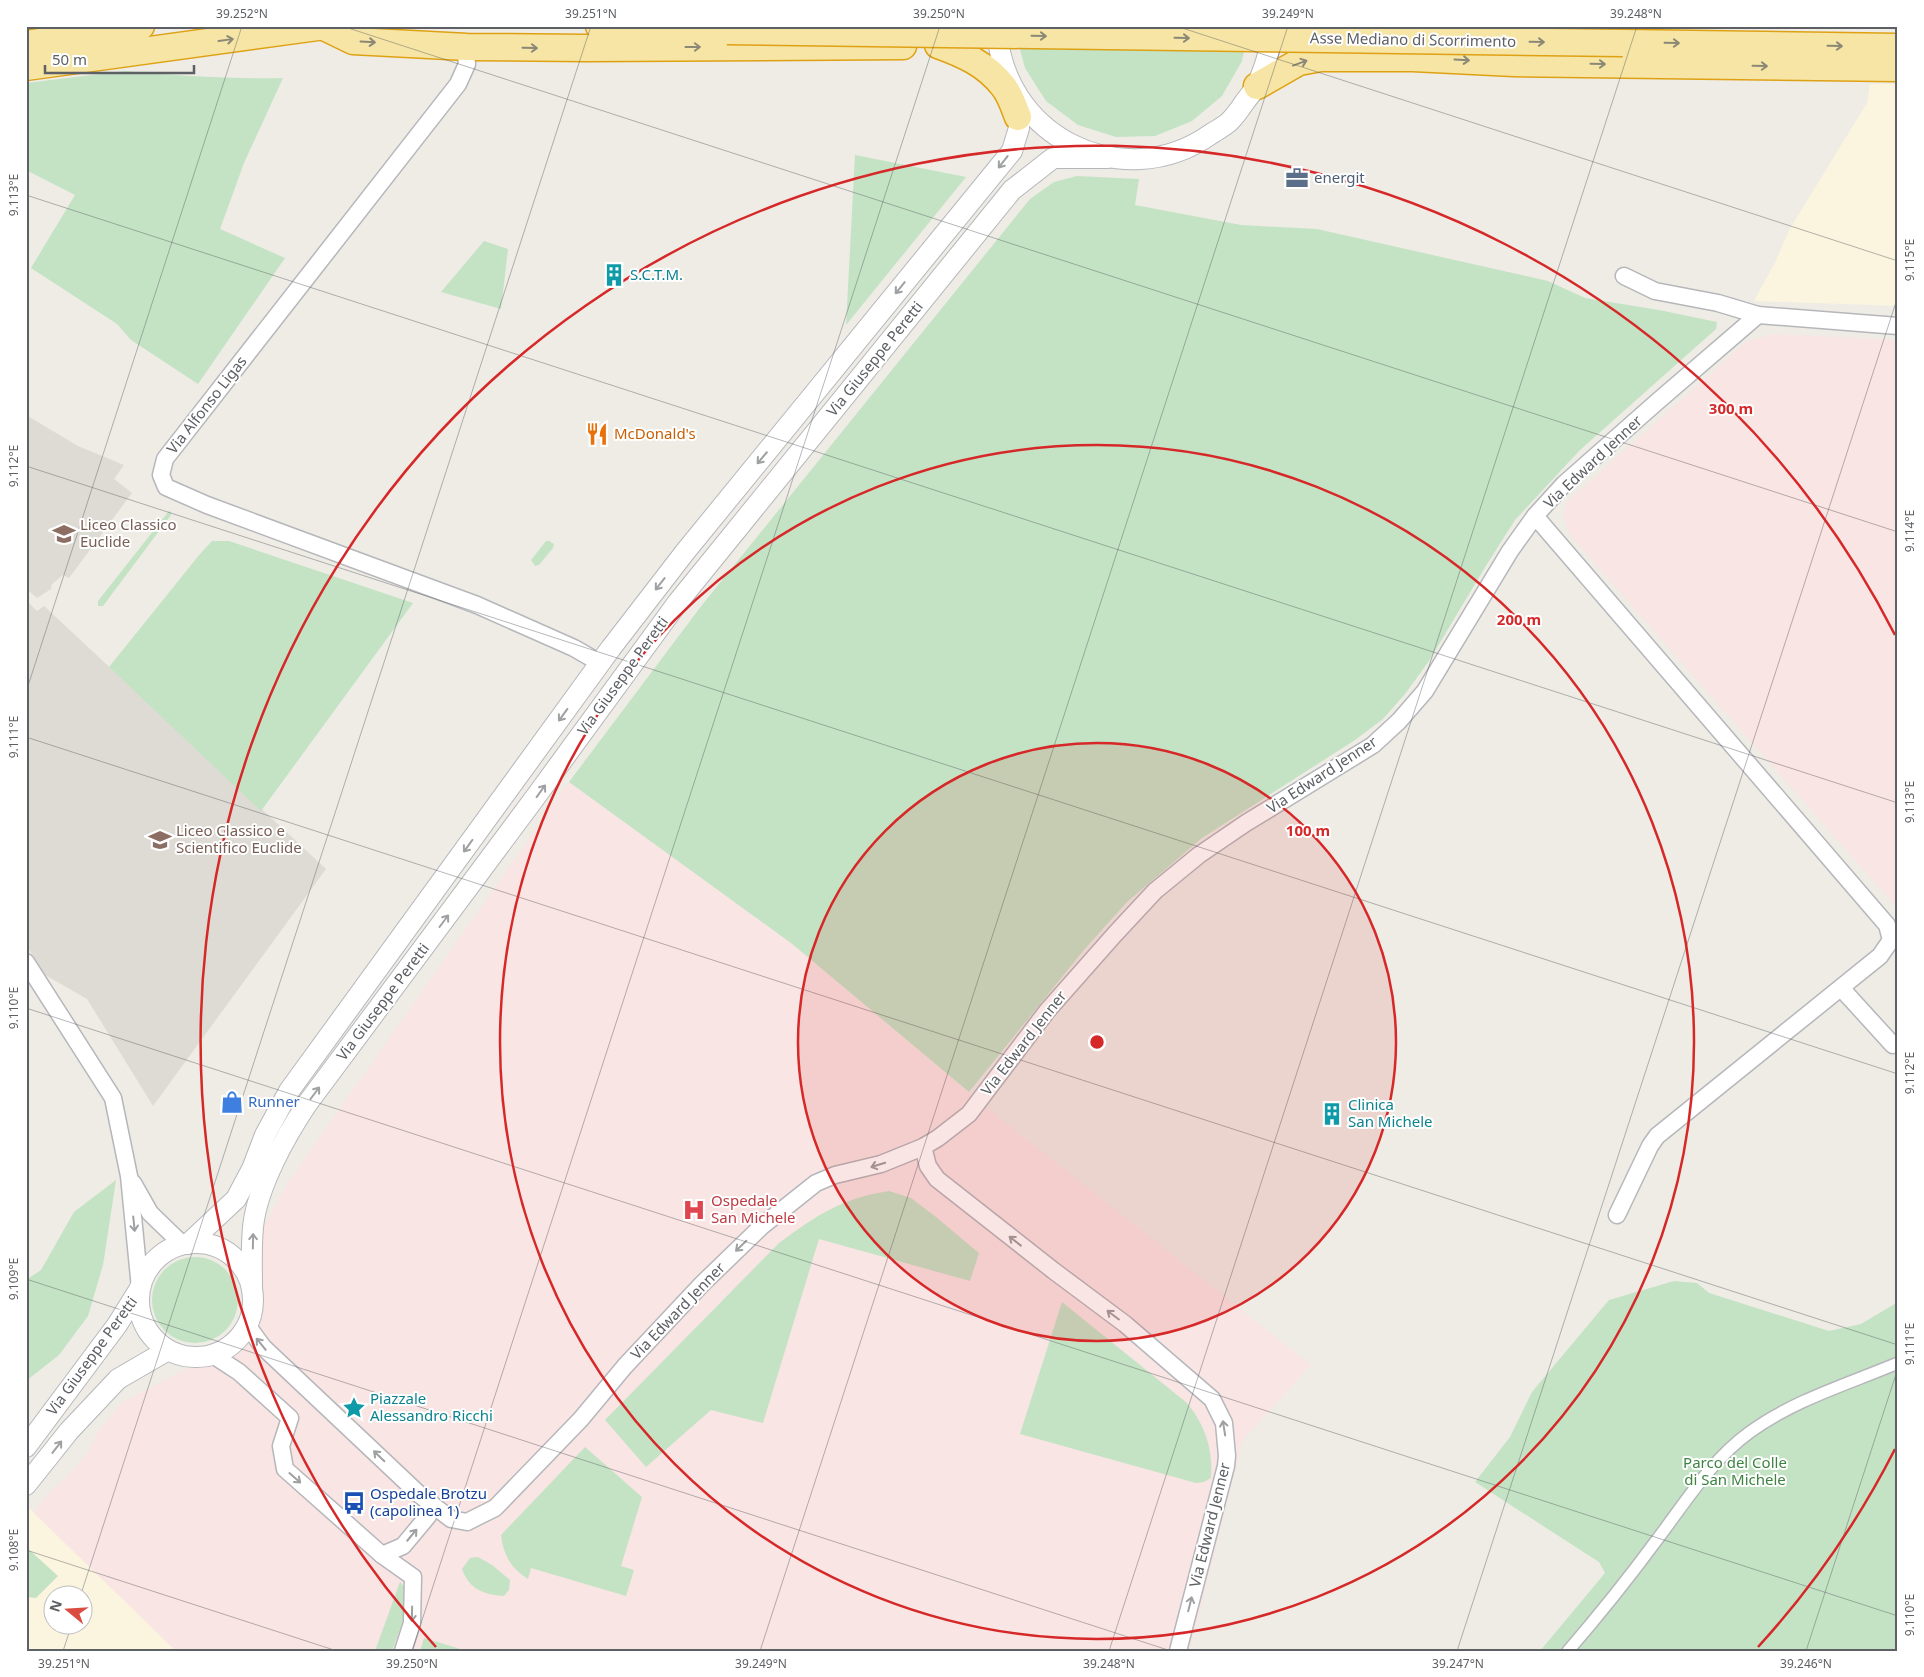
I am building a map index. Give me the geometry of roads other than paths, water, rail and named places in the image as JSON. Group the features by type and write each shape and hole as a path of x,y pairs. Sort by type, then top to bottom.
{"highway":[{"path":"26,44 141,26"},
{"path":"26,67 324,26 353,41 467,47 938,46 997,36"},
{"name":"Asse Mediano di Scorrimento","path":"599,26 728,31 1898,47"},
{"path":"1392,26 1395,39 1404,51 1413,58"},
{"path":"938,46 961,54 985,67 1004,87 1019,108"},
{"path":"1257,86 1299,62 1322,58 1413,58 1514,63 1898,68"}],"street":[{"path":"1257,86 1272,38 1272,26"},
{"path":"997,36 1005,74 1019,108 1043,127 1074,147 1108,158"},
{"name":"Via Alfonso Ligas","path":"467,47 467,64 458,84 165,459 161,474 166,487 478,605 574,648 600,663"},
{"name":"Via Giuseppe Peretti","path":"140,1288 140,1309 146,1328 152,1337 168,1350 182,1356 198,1357 213,1354 226,1348 238,1338 247,1325 252,1308 253,1226 265,1184 286,1136 307,1104 678,602 1012,190 1053,158 1152,159 1194,146 1230,121 1257,86"},
{"name":"Via Giuseppe Peretti","path":"26,1446 117,1325 140,1288 144,1276 151,1265 171,1249 186,1244 236,1199 252,1169 265,1135 289,1091 600,663 685,552 1012,151 1018,128 1019,108"},
{"path":"1624,276 1655,291 1718,303 1758,315 1898,326"},
{"name":"Via Edward Jenner","path":"431,1504 451,1519 467,1522 495,1508 581,1419 625,1366 702,1284 762,1226 816,1183 835,1174 881,1164 923,1147 969,1114 1047,1011 1114,934 1155,891 1215,844 1372,745 1399,721 1425,692 1510,551 1535,516 1572,478 1758,315"},
{"path":"1535,516 1887,925 1891,940 1880,956 1657,1136 1650,1146 1617,1214"},
{"path":"26,962 113,1098 129,1176 140,1288"},
{"path":"1841,988 1893,1045"},
{"name":"Via Edward Jenner","path":"923,1147 928,1166 937,1179 1124,1324 1212,1399 1224,1423 1226,1466 1178,1651"},
{"path":"129,1176 150,1213 186,1244 210,1245 229,1254 244,1270 252,1289"},
{"path":"247,1325 263,1348 431,1504 428,1516 402,1546 382,1555"},
{"name":"Via Giuseppe Peretti","path":"26,1485 69,1431 118,1378 168,1350"},
{"path":"213,1354 239,1372 290,1418 281,1446 285,1469 382,1555 413,1577 412,1623 403,1651"},
{"path":"1568,1651 1620,1590 1709,1470 1730,1448 1781,1413 1807,1400 1898,1364"}],"place":[{"name":"energit","path":"1297,178"},
{"name":"S.C.T.M.","path":"614,275"},
{"name":"McDonald's","path":"597,434"},
{"name":"Liceo Classico Euclide","path":"64,534"},
{"name":"Liceo Classico e Scientifico Euclide","path":"160,840"},
{"name":"Runner","path":"232,1102"},
{"name":"Clinica San Michele","path":"1332,1114"},
{"name":"Ospedale San Michele","path":"694,1210"},
{"name":"Piazzale Alessandro Ricchi","path":"354,1408"},
{"name":"Ospedale Brotzu (capolinea 1)","path":"354,1503"}],"park label":[{"name":"Parco del Colle di San Michele","path":"1735,1472"}]}
